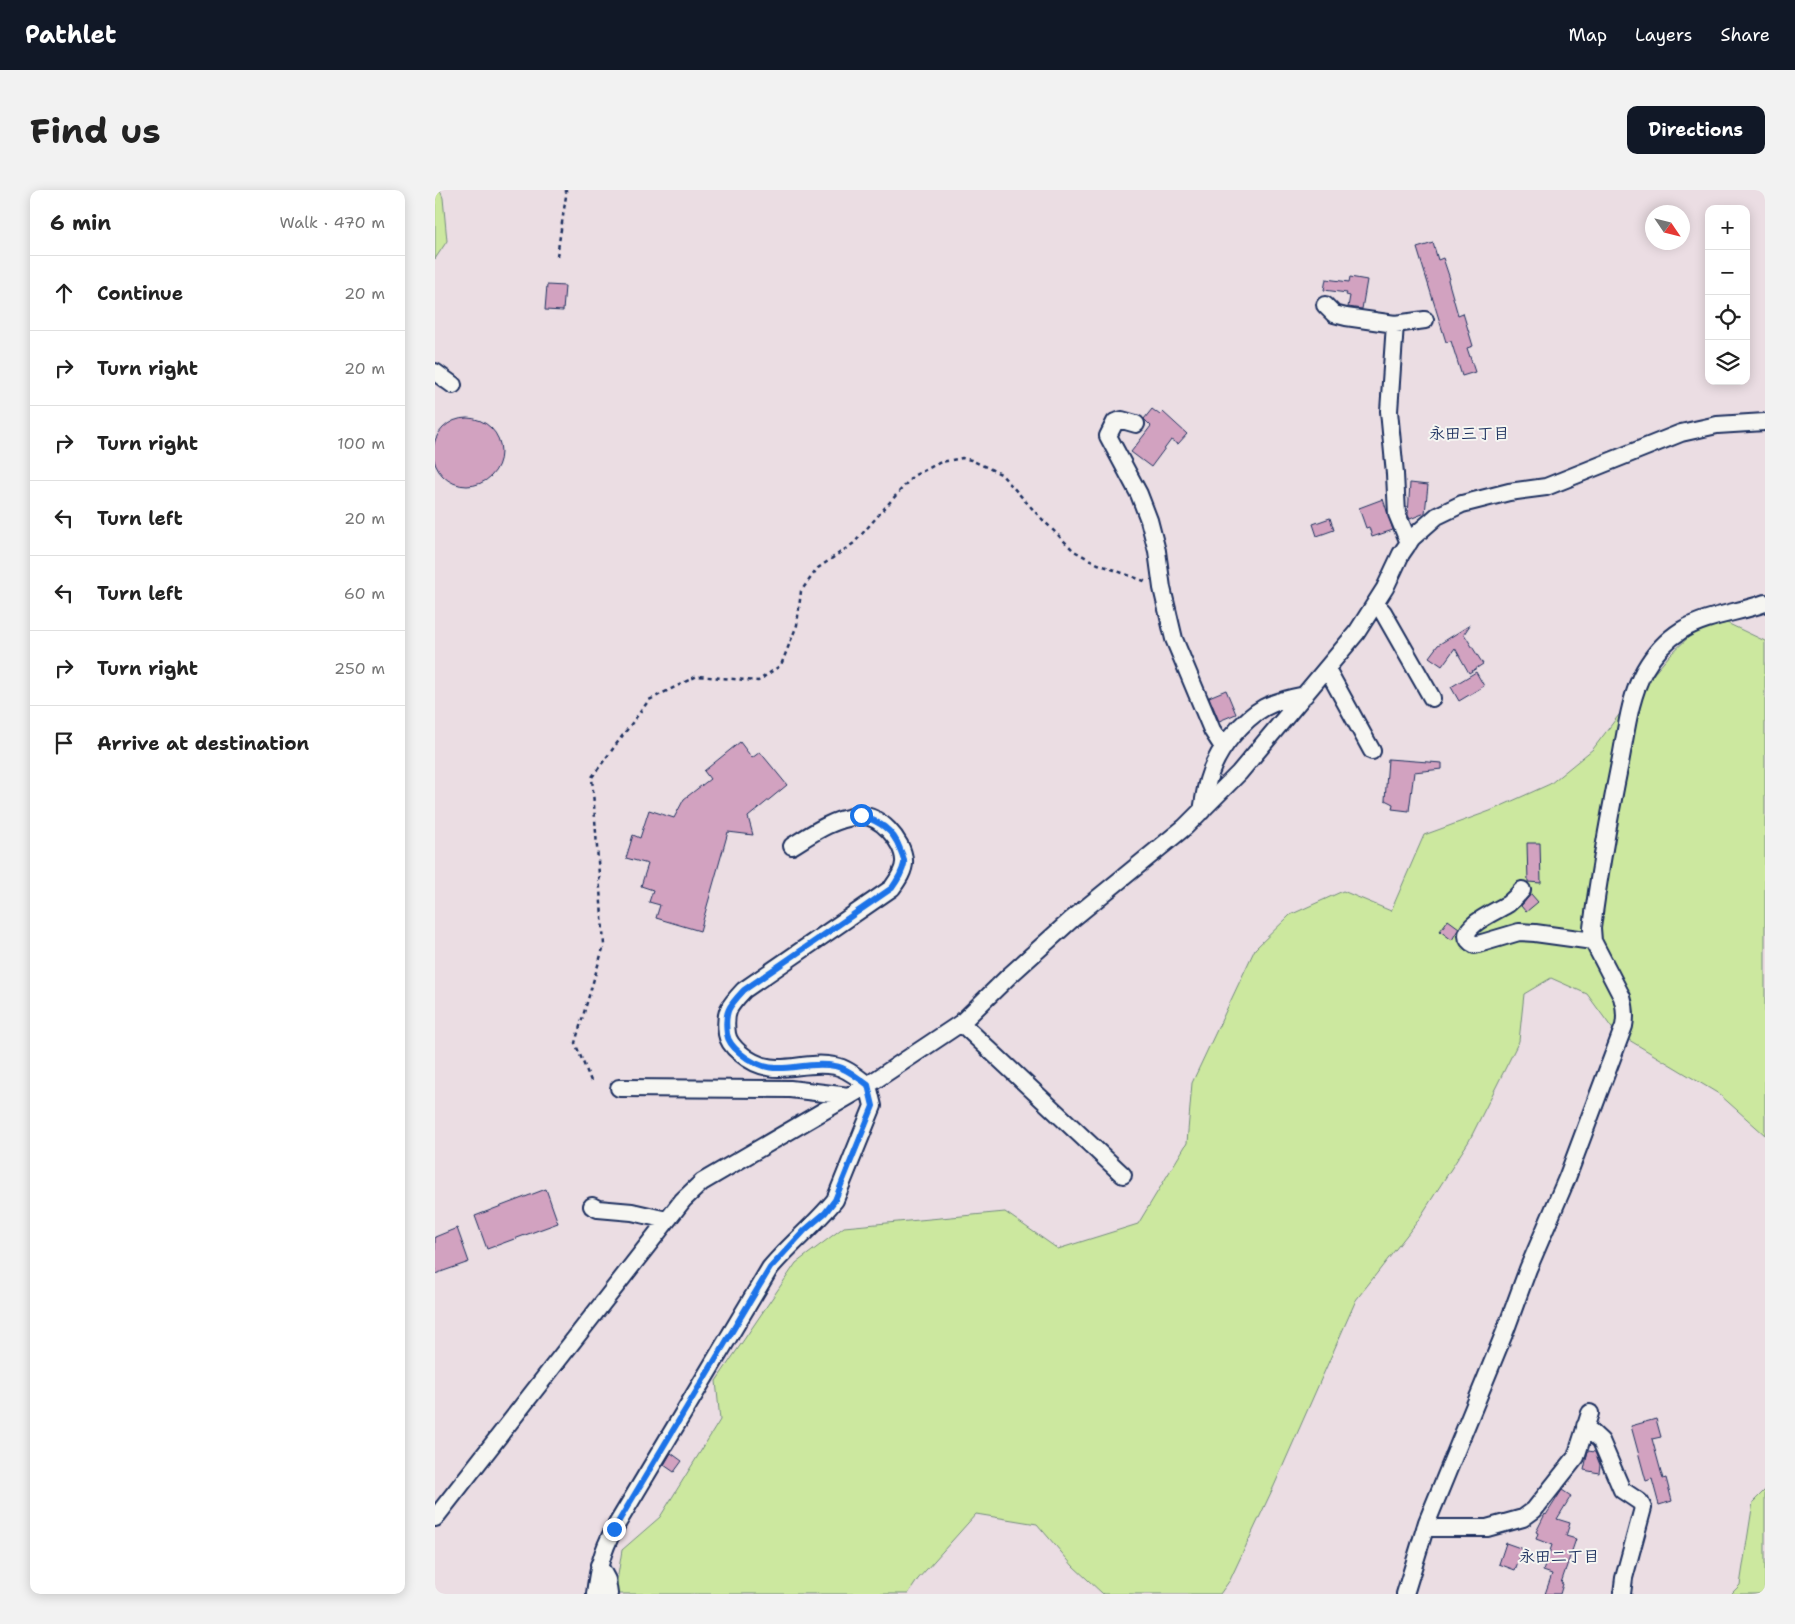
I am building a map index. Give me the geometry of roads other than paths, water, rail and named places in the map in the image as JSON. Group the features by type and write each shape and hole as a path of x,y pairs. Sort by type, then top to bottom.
{"street":[{"path":"1325,305 1333,314 1346,317 1395,324 1425,320"},
{"path":"1395,324 1389,412 1397,514 1409,543"},
{"path":"435,372 453,385"},
{"path":"1136,424 1122,420 1115,422 1108,436 1139,494 1149,520 1174,639 1212,730 1223,747"},
{"path":"435,1518 683,1200 702,1182 868,1085 961,1023 1071,920 1185,827 1239,773 1357,632 1376,604 1401,554 1423,528 1437,516 1462,504 1509,492 1547,487 1681,433 1717,425 1765,422"},
{"path":"1405,1594 1425,1528 1528,1269 1567,1178 1626,1019 1622,997 1593,942 1592,928 1596,893 1611,810 1635,693 1643,673 1651,660 1665,644 1682,630 1694,624 1765,603"},
{"path":"1376,604 1383,612 1432,698"},
{"path":"1327,669 1372,751"},
{"path":"1202,810 1208,780 1215,761 1223,747 1248,717 1281,700 1305,695"},
{"path":"595,1594 604,1546 770,1268 805,1230 825,1213 835,1200 873,1106 868,1085 848,1070 819,1064 797,1068 763,1068 748,1060 728,1038 727,1011 744,990 892,888 901,873 905,861 899,845 891,832 878,821 861,815 824,826 792,846"},
{"path":"1522,890 1509,903 1475,924 1467,932 1467,940 1475,946 1519,932 1593,942"},
{"path":"961,1023 1123,1175"},
{"path":"619,1088 790,1088 849,1096"},
{"path":"592,1206 598,1209 632,1212 667,1220"},
{"path":"1425,1528 1487,1528 1523,1518 1539,1505 1576,1457 1587,1420 1601,1441 1622,1490 1640,1502 1643,1508 1624,1578 1622,1594"},
{"path":"599,1565 607,1580 609,1594"}],"district":[{"name":"永田三丁目","path":"1469,433"},
{"name":"永田二丁目","path":"1559,1556"}]}
